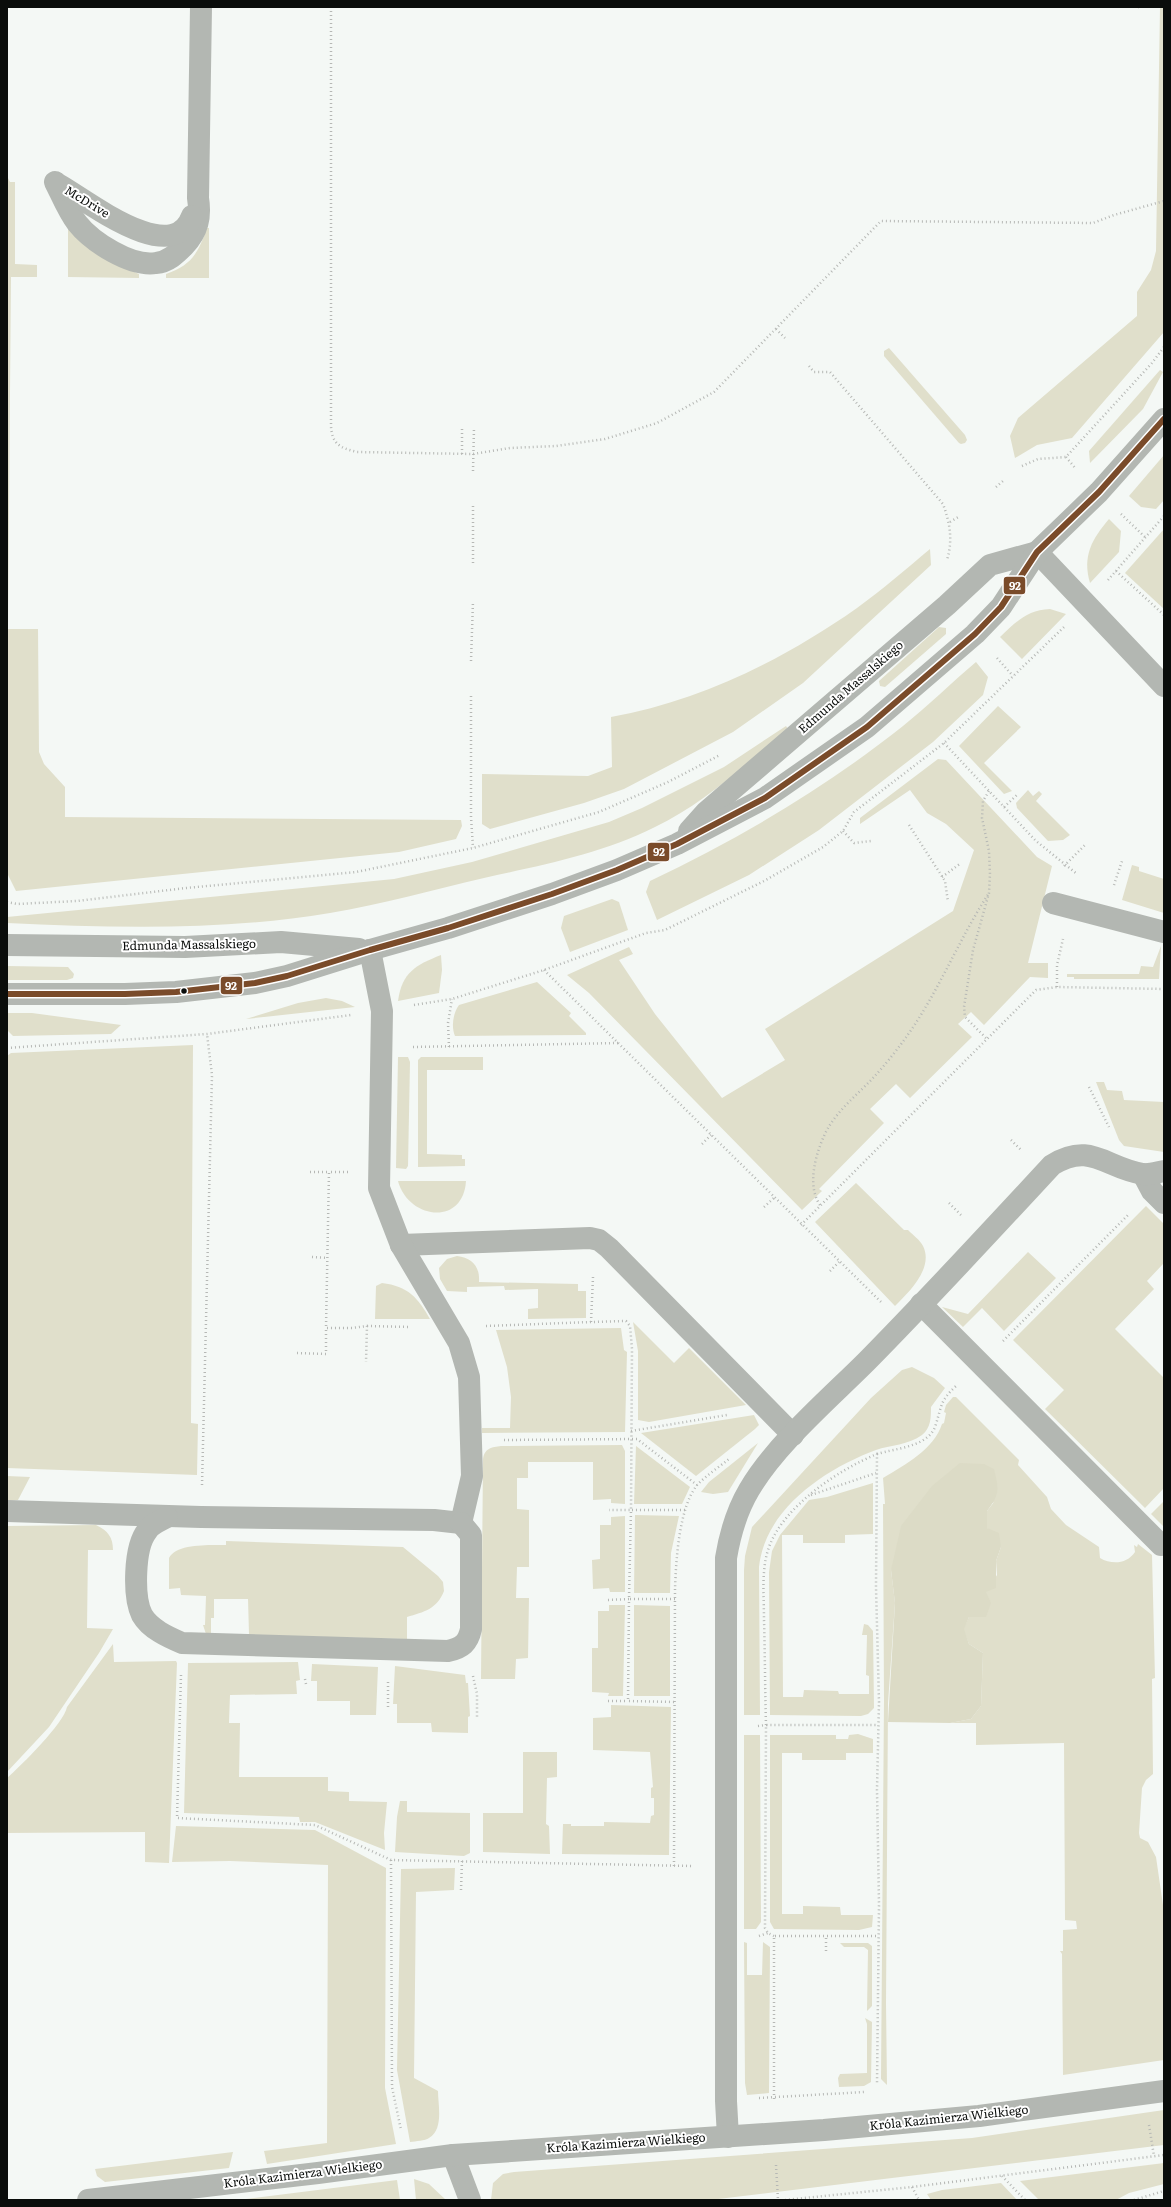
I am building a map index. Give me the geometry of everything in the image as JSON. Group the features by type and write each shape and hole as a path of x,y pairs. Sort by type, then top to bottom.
{"street":[{"name":"McDrive","path":"198,198 191,218 184,228 175,235 166,237 145,233 106,213 55,182 77,222 88,234 103,246 141,263 164,261 186,244 194,234 199,220 198,198 201,7"},
{"name":"Edmunda Massalskiego","path":"7,994 169,992 255,983 287,976 370,950 448,928 574,887 677,844 765,798 867,727 975,634 1001,607 1037,552 1099,492 1164,419"},
{"name":"Edmunda Massalskiego","path":"677,844 706,812 947,605 990,565 1037,552"},
{"path":"1037,552 1164,686"},
{"path":"1053,903 1164,932"},
{"name":"Edmunda Massalskiego","path":"7,945 185,947 281,942 370,950"},
{"path":"370,950 382,1010 379,1188 401,1245 459,1343 469,1377 472,1476 461,1523"},
{"path":"728,2137 726,2101 726,1558 733,1523 749,1490 772,1458 921,1304 1052,1165 1069,1156 1087,1155 1156,1185"},
{"path":"401,1245 590,1238 603,1243 793,1435"},
{"path":"921,1304 1161,1545"},
{"path":"7,1511 167,1517 434,1520 461,1523 471,1535 471,1629 469,1638 465,1645 448,1651 182,1643 151,1626 142,1615 138,1599 136,1581 140,1543 147,1531 167,1517"},
{"name":"Króla Kazimierza Wielkiego","path":"88,2200 310,2174 404,2160 453,2155 824,2130 979,2116 1164,2091"},
{"path":"453,2155 470,2200"}],"path":[{"path":"331,7 332,438 342,449 357,452 473,454 510,448 574,444 622,434 657,423 714,392 881,221 1093,223 1114,215 1164,201"},
{"path":"776,329 785,338"},
{"path":"1022,466 1038,459 1066,457 1152,362 1164,346"},
{"path":"809,366 814,372 830,372 943,504 950,522 951,546 946,565"},
{"path":"462,428 462,454"},
{"path":"473,471 474,428"},
{"path":"1066,457 1080,473"},
{"path":"996,486 1003,481"},
{"path":"473,506 473,565"},
{"path":"1116,510 1145,537"},
{"path":"950,522 960,516"},
{"path":"1106,583 1164,516"},
{"path":"1116,571 1164,615"},
{"path":"471,661 473,601"},
{"path":"413,1005 452,999 544,970 646,933 666,930 764,880 823,847 843,831 854,812 944,743 1068,623"},
{"path":"993,654 1013,676"},
{"path":"471,696 471,817 474,848"},
{"path":"944,743 1036,841 1064,866 1078,875"},
{"path":"7,902 17,904 77,901 186,888 356,872 474,848 598,812 668,782 724,753"},
{"path":"986,1038 965,1017 964,1007 973,950 989,894 989,851 982,818 983,801 989,791"},
{"path":"1004,807 1018,794"},
{"path":"909,825 942,877 948,889 948,902"},
{"path":"843,831 854,844 871,841"},
{"path":"1064,866 1084,845"},
{"path":"1118,876 1122,861"},
{"path":"942,877 961,863"},
{"path":"820,1205 815,1197 814,1175 816,1156 825,1134 838,1114 875,1076 909,1034 969,930 976,913 989,894"},
{"path":"1057,964 1057,988"},
{"path":"544,970 595,1020"},
{"path":"801,1225 986,1038 1036,990 1040,988 1164,989"},
{"path":"449,1047 448,1023 452,999"},
{"path":"7,1048 207,1034 357,1014"},
{"path":"201,1517 212,1075 207,1034"},
{"path":"381,1048 618,1043"},
{"path":"702,1144 711,1135"},
{"path":"1011,1140 1017,1146"},
{"path":"310,1172 352,1172"},
{"path":"297,1353 326,1354 329,1172"},
{"path":"878,1936 774,1936 768,1933 765,1928 766,1725 764,1601 766,1558 769,1547 778,1530 803,1500 844,1470 877,1454 921,1442 928,1437 934,1431 940,1407 949,1394 1156,1185"},
{"path":"764,1207 774,1198"},
{"path":"949,1203 962,1216"},
{"path":"603,1243 591,1282 591,1322 626,1321 630,1326 632,1349 628,1701"},
{"path":"312,1257 327,1258"},
{"path":"830,1271 839,1262"},
{"path":"326,1328 352,1328 367,1326 366,1362"},
{"path":"631,1431 728,1415"},
{"path":"471,1440 637,1439 697,1485"},
{"path":"877,1454 877,2084"},
{"path":"809,1496 876,1473"},
{"path":"610,1510 686,1510"},
{"path":"608,1600 675,1599"},
{"path":"182,1643 177,1818 316,1825 391,1860 699,1866"},
{"path":"388,1681 388,1707"},
{"path":"477,1694 477,1718"},
{"path":"608,1701 675,1702"},
{"path":"766,1725 878,1726"},
{"path":"674,1814 674,1866"},
{"path":"391,1860 392,2087 403,2143 404,2160"},
{"path":"460,1890 462,1861"},
{"path":"774,1936 774,2097"},
{"path":"826,1936 826,1951"},
{"path":"1149,2121 1154,2156"},
{"path":"785,2200 912,2187 1164,2155"},
{"path":"775,2161 778,2200"},
{"path":"1002,2176 1025,2200"},
{"path":"912,2187 919,2200"},
{"path":"1134,2200 1164,2191"}],"green space":[{"path":"1160,7 1164,7 1164,332 1072,438 1037,445 1015,458 1010,436 1018,418 1137,316 1137,292 1151,270 1156,251"},
{"path":"7,176 10,182 15,182 15,264 37,265 37,277 11,277 8,629 38,629 39,752 44,764 65,787 65,817 461,820 462,826 456,839 399,852 16,891 7,873"},
{"path":"68,228 121,266 139,274 139,278 68,277"},
{"path":"207,228 209,228 209,278 166,278 166,274 182,267 193,257"},
{"path":"889,348 965,435 967,440 965,443 959,443 884,356 884,351"},
{"path":"1160,370 1163,372 1143,409 1090,463 1089,451"},
{"path":"1164,455 1164,500 1156,509 1141,507 1129,496"},
{"path":"1109,519 1121,531 1119,552 1090,583 1087,564 1090,548 1093,541"},
{"path":"1164,529 1164,609 1125,573"},
{"path":"930,549 931,565 803,683 733,732 624,789 584,803 490,829 482,824 482,774 588,776 612,767 611,717 677,701 740,676 770,661 800,645 857,608 885,587"},
{"path":"1050,609 1066,614 1022,659 1000,637 1028,614"},
{"path":"939,627 946,628 946,634 885,687 880,686 879,681"},
{"path":"976,662 988,677 983,695 933,742 819,830 749,875 657,920 646,892 650,881 749,830 812,791 873,749 903,726"},
{"path":"998,706 1021,727 984,763 1012,791 1004,794 959,746"},
{"path":"786,726 788,729 741,769 708,795 691,806 655,827 635,836 614,845 571,858 407,897 330,913 290,919 250,923 169,927 7,923 7,917 394,879 472,862 609,822 642,808 724,767"},
{"path":"938,759 946,760 1037,857 1052,866 1028,963 1048,963 1048,978 1030,977 984,1025 971,1012 958,1024 972,1037 910,1098 896,1084 870,1109 884,1123 819,1189 822,1191 802,1210 589,993 567,975 629,947 633,954 619,960 655,1014 722,1098 785,1060 765,1029 953,911 974,850 946,824 927,813 910,790 860,824 860,818"},
{"path":"1028,790 1033,796 1039,791 1042,794 1036,801 1070,835 1063,840 1048,841 1017,808 1016,803"},
{"path":"1132,865 1139,867 1139,871 1164,879 1164,913 1122,900"},
{"path":"612,899 619,902 628,930 570,952 561,928 564,916"},
{"path":"1161,946 1159,979 1074,979 1074,977 1067,977 1067,974 1139,974 1141,966 1153,967"},
{"path":"441,955 442,970 439,993 398,1001 400,991 407,976 417,966"},
{"path":"7,966 68,967 74,974 73,978 67,980 7,980"},
{"path":"537,982 571,1013 569,1016 586,1033 586,1035 455,1036 453,1020 459,1005"},
{"path":"326,998 342,1001 355,1007 246,1019 298,1003"},
{"path":"7,1013 32,1013 121,1025 111,1034 13,1036 7,1030"},
{"path":"193,1045 191,1423 198,1424 197,1475 7,1468 7,1056 11,1053"},
{"path":"398,1057 408,1057 410,1062 408,1166 406,1169 396,1168"},
{"path":"421,1057 483,1057 483,1070 427,1070 427,1154 462,1155 462,1159 465,1159 465,1166 418,1167 418,1060"},
{"path":"1096,1082 1104,1082 1107,1090 1122,1091 1124,1100 1164,1102 1164,1152 1124,1146 1119,1140"},
{"path":"398,1181 466,1181 463,1196 456,1206 446,1211 435,1212 423,1210 412,1204 404,1194"},
{"path":"856,1183 904,1230 908,1230 920,1242 926,1254 923,1271 913,1287 895,1306 815,1222"},
{"path":"1146,1206 1164,1224 1164,1265 1163,1264 1147,1281 1154,1289 1115,1329 1164,1378 1164,1488 1145,1508 1045,1409 1064,1390 1013,1340"},
{"path":"1028,1252 1056,1278 1004,1331 982,1308 963,1327 942,1307 968,1314"},
{"path":"457,1256 467,1259 474,1264 478,1271 479,1282 578,1284 578,1291 586,1291 586,1318 528,1319 528,1309 538,1308 538,1289 505,1290 504,1286 467,1287 467,1292 447,1291 440,1279 439,1268 447,1259"},
{"path":"382,1283 399,1287 411,1294 421,1305 430,1319 375,1319 376,1286"},
{"path":"633,1322 674,1363 689,1348 746,1405 649,1422 638,1420 638,1351"},
{"path":"621,1328 624,1350 627,1352 625,1432 482,1433 482,1428 510,1428 511,1397 507,1367 496,1330"},
{"path":"912,1367 934,1378 945,1388 931,1407 930,1422 925,1432 911,1441 881,1448 837,1468 818,1480 801,1494 785,1510 773,1527 764,1546 759,1567 760,1715 744,1715 744,1570 745,1556 752,1527 871,1398 902,1370"},
{"path":"953,1397 956,1397 1019,1460 1018,1465 1047,1497 1051,1509 1066,1525 1099,1547 1100,1558 1109,1562 1124,1561 1132,1556 1135,1552 1134,1545 1137,1547 1138,1544 1152,1555 1155,1678 1152,1679 1153,1774 1146,1780 1142,1788 1139,1833 1140,1838 1148,1842 1156,1857 1164,1912 1164,2060 1063,2075 1062,1954 1060,1951 1063,1951 1063,1930 1077,1929 1076,1921 1065,1920 1064,1743 976,1745 976,1723 950,1723 971,1719 981,1706 983,1653 969,1644 963,1629 969,1617 997,1575 996,1561 1001,1547 987,1528 987,1511 994,1502 891,1570 895,1603 888,1703 886,2003 887,2085 881,2079 884,1700 883,1504 885,1504 883,1478 918,1456 926,1449 944,1423 946,1413 944,1412 946,1405"},
{"path":"754,1415 759,1425 696,1476 641,1433"},
{"path":"758,1443 728,1492 713,1494 701,1492 709,1482"},
{"path":"622,1445 625,1451 625,1504 611,1503 611,1499 593,1500 593,1462 528,1462 528,1478 517,1478 517,1509 529,1510 529,1567 517,1567 516,1598 529,1598 528,1658 516,1659 515,1679 481,1679 483,1460 485,1453 489,1449 501,1446"},
{"path":"636,1446 690,1487 682,1504 634,1504"},
{"path":"960,1463 984,1464 994,1469 997,1482 996,1496 987,1511 987,1528 999,1533 1001,1547 996,1561 996,1588 986,1592 991,1603 986,1617 969,1617 964,1629 969,1644 983,1653 981,1706 971,1719 950,1723 888,1722 895,1603 891,1570 901,1526 932,1486"},
{"path":"7,1476 30,1477 18,1500 7,1501"},
{"path":"873,1483 873,1534 845,1535 845,1543 803,1543 803,1535 782,1535 783,1697 803,1697 804,1690 838,1691 839,1694 869,1694 869,1676 866,1675 867,1635 862,1635 864,1624 868,1625 873,1631 874,1708 868,1714 861,1716 770,1715 769,1572 772,1551 780,1535 809,1500 827,1497"},
{"path":"1164,1501 1164,1527 1151,1514"},
{"path":"635,1515 679,1516 671,1553 670,1593 634,1593"},
{"path":"625,1516 625,1592 610,1592 609,1588 593,1589 592,1560 600,1559 600,1525 611,1525 611,1517"},
{"path":"96,1525 109,1535 112,1541 113,1550 88,1550 87,1628 113,1629 99,1653 49,1727 7,1772 7,1526"},
{"path":"226,1541 403,1547 438,1576 443,1582 444,1591 434,1606 407,1617 407,1639 244,1635 249,1634 248,1599 214,1599 214,1618 211,1618 211,1635 206,1634 203,1625 205,1625 206,1596 181,1595 180,1588 169,1589 169,1558 173,1553 186,1547 226,1545"},
{"path":"609,1605 625,1605 623,1696 608,1696 609,1693 592,1692 592,1648 598,1648 598,1611 609,1611"},
{"path":"634,1605 670,1606 670,1696 634,1696"},
{"path":"113,1644 114,1662 176,1661 177,1663 169,1863 145,1862 145,1832 7,1833 7,1778 22,1764 58,1723 67,1707"},
{"path":"298,1662 300,1680 296,1681 297,1694 230,1695 229,1723 240,1723 239,1777 328,1777 328,1791 349,1792 349,1801 387,1802 384,1833 385,1850 315,1822 300,1822 299,1817 184,1813 188,1663"},
{"path":"312,1664 378,1667 376,1715 350,1715 350,1701 317,1701 317,1681 311,1681"},
{"path":"395,1666 465,1675 466,1683 468,1683 470,1716 468,1717 468,1733 432,1732 431,1723 397,1723 397,1704 393,1704"},
{"path":"611,1705 671,1707 669,1855 562,1854 563,1824 571,1824 571,1826 604,1826 604,1822 650,1823 651,1816 654,1815 654,1798 651,1798 651,1788 653,1787 650,1752 593,1750 593,1718 611,1717"},
{"path":"858,1734 873,1739 873,1753 846,1753 846,1760 802,1760 802,1753 782,1753 782,1914 803,1914 803,1906 840,1907 841,1915 873,1915 872,1927 859,1930 774,1929 770,1922 770,1735 836,1735 836,1739 848,1739 849,1735"},
{"path":"744,1735 760,1735 761,1922 756,1929 744,1929"},
{"path":"523,1752 557,1752 557,1777 547,1778 546,1824 549,1826 550,1854 483,1852 483,1813 523,1813"},
{"path":"400,1801 407,1801 407,1812 470,1813 470,1853 464,1856 395,1852 397,1817"},
{"path":"176,1826 315,1830 386,1868 385,2088 396,2144 267,2164 264,2151 327,2143 328,1865 230,1861 172,1862"},
{"path":"455,1868 454,1890 416,1892 414,2078 438,2091 439,2116 437,2129 434,2134 425,2140 410,2142 397,2070 401,1869"},
{"path":"744,1942 747,1943 747,1975 762,1975 763,1942 770,1947 769,2093 747,2095 745,2083"},
{"path":"840,1943 868,1943 872,1946 872,2006 867,2011 868,1950 864,1947 844,1947"},
{"path":"865,2018 872,2022 871,2082 864,2086 839,2087 838,2078 840,2074 867,2073 867,2024"},
{"path":"1164,2110 1164,2145 710,2200 491,2200 493,2183 503,2174 514,2172 972,2138"},
{"path":"233,2152 229,2168 105,2182 97,2176 95,2169"},
{"path":"1164,2163 1164,2184 1129,2193 1116,2200 1039,2200 1020,2181"},
{"path":"414,2179 429,2184 446,2200 416,2200"},
{"path":"397,2180 400,2200 238,2200"},
{"path":"1001,2183 1017,2200 931,2200 927,2194 942,2190"}],"transit line":[{"name":"92","path":"7,994 125,994 176,992 255,983 287,976 370,950 448,928 552,894 617,870 677,844 765,798 867,727 975,634 1001,607 1037,552 1099,492 1164,419"}]}
